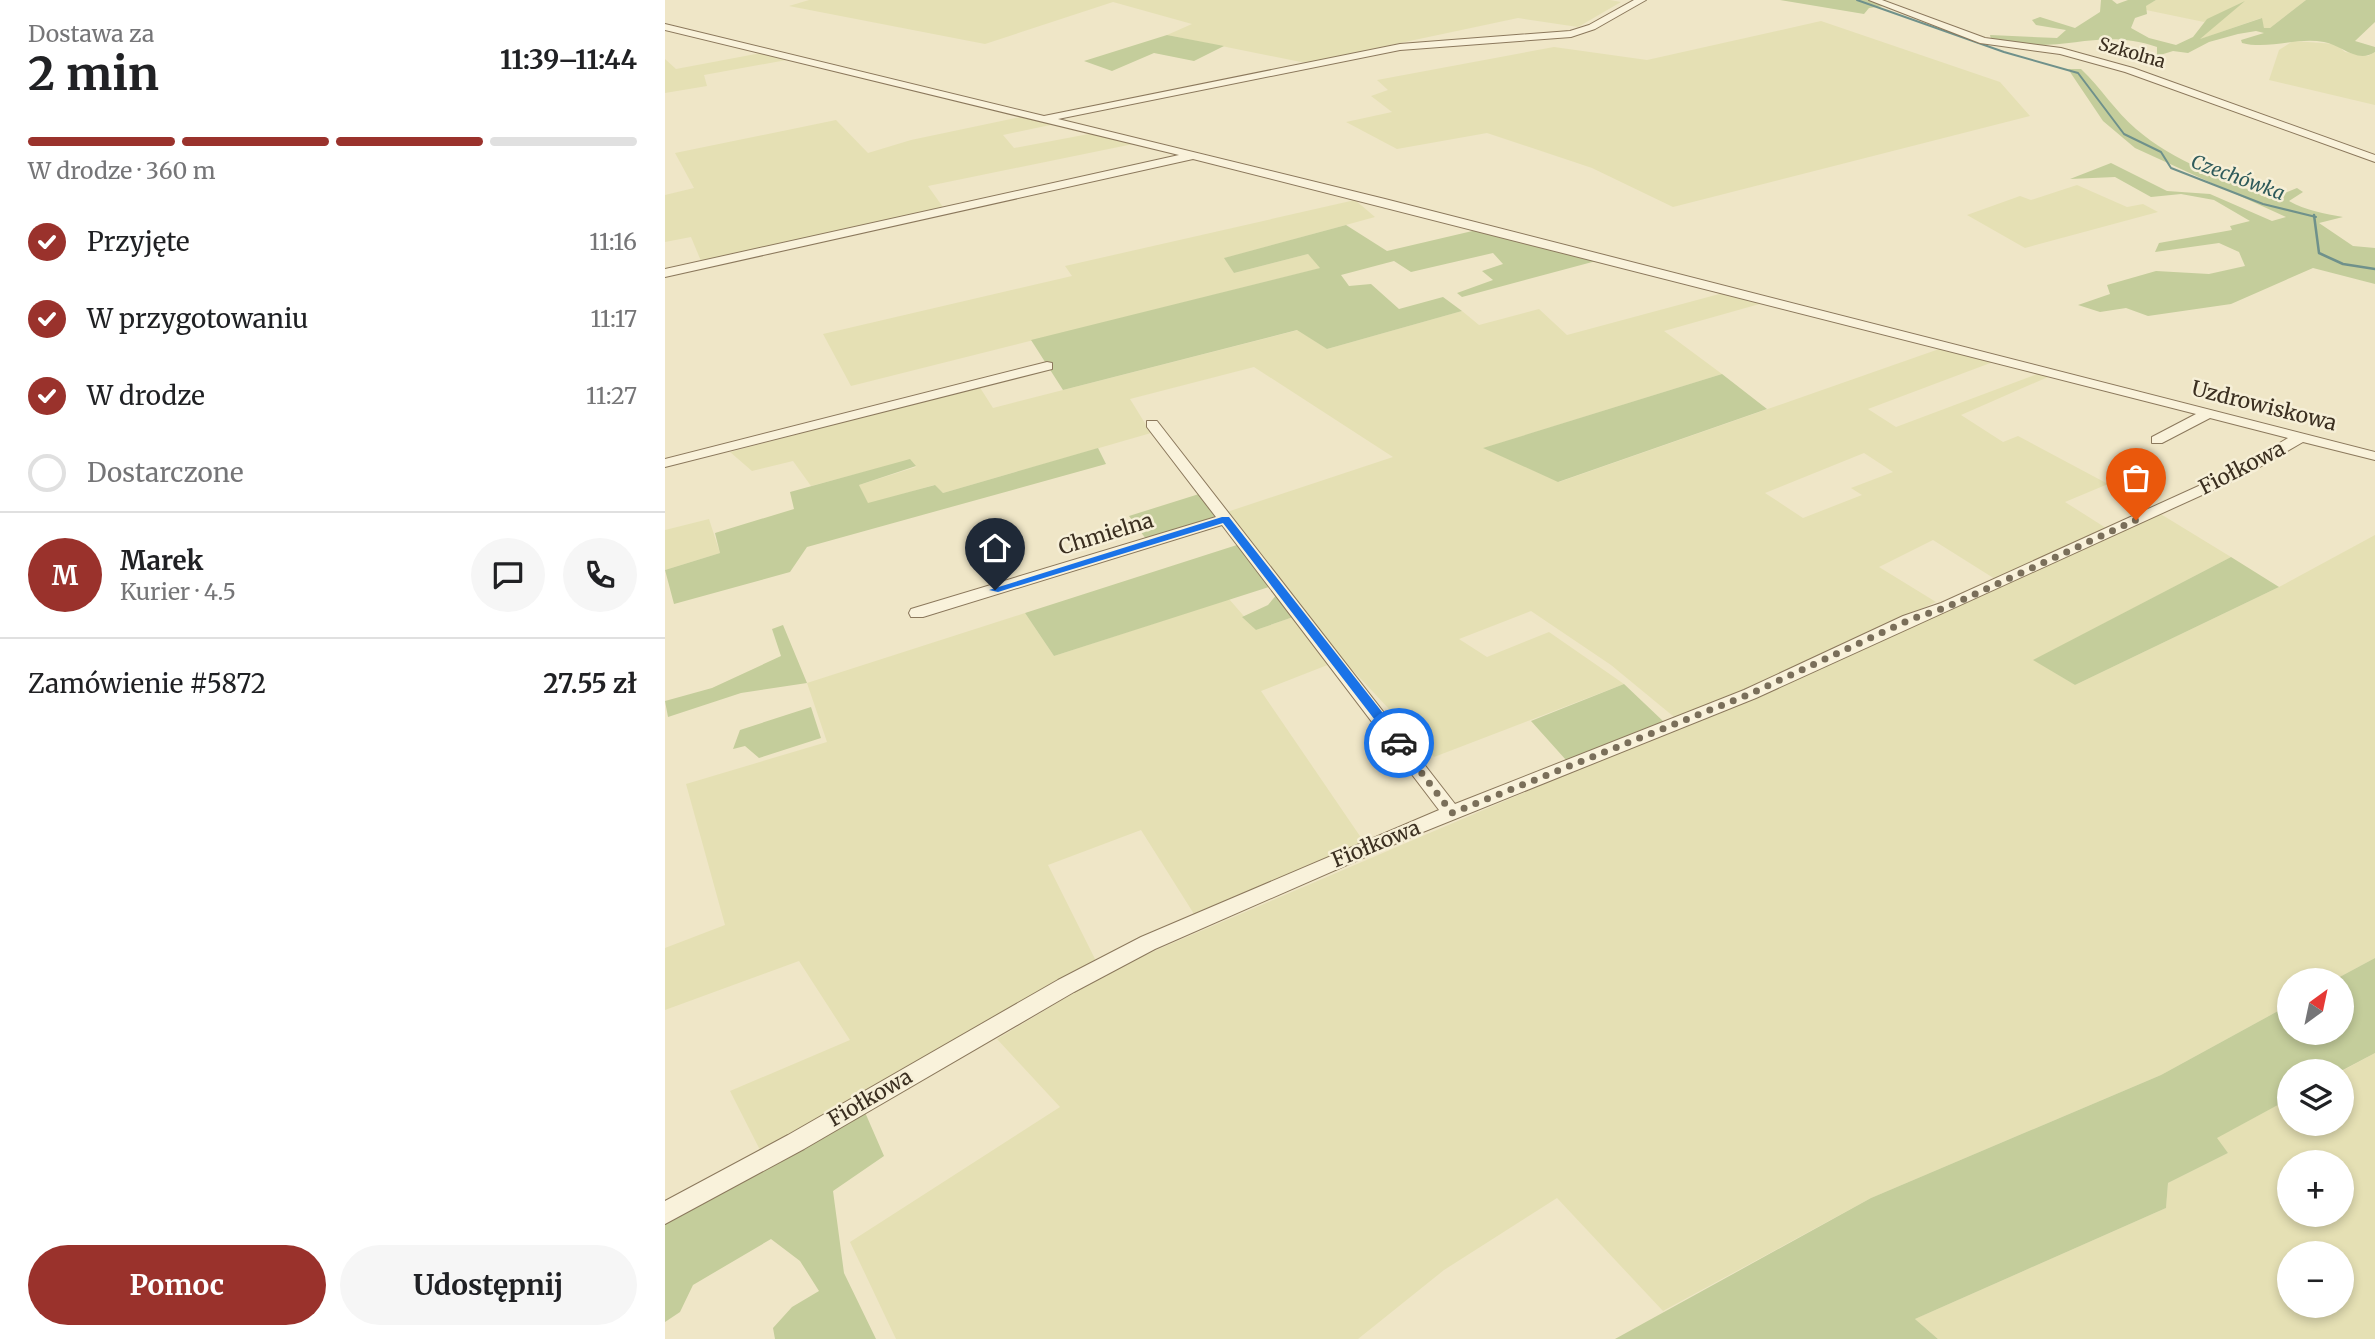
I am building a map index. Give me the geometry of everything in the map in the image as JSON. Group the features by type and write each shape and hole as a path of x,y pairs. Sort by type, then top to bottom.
{"street":[{"path":"1045,119 1400,47 1571,34 1593,27 1641,0"},
{"name":"Szkolna","path":"1874,0 1983,41 2061,51 2137,72 2375,159"},
{"name":"Uzdrowiskowa","path":"669,30 1195,155 2375,456"},
{"path":"665,273 1195,155"},
{"path":"665,463 1047,366"},
{"path":"2157,440 2209,413"},
{"path":"1152,424 1452,813"},
{"name":"Fiołkowa","path":"665,1213 796,1142 1116,958 1285,882 1821,664 1909,620 1947,607 2241,472 2301,437"},
{"name":"Chmielna","path":"918,613 1226,519"}],"shaded area":[{"path":"809,0 1621,2 1578,27 1518,18 1306,63 1167,35 1192,24 1113,2 985,44 789,6"},
{"path":"2156,0 2306,0 2270,28 2264,28 2261,18 2198,40 2241,3 2204,22 2146,10 2145,6"},
{"path":"1821,21 2000,82 2030,116 1673,207 1592,168 1487,133 1397,149 1346,122 1392,112 1371,96 1388,90 1377,80 1554,47 1647,60"},
{"path":"2293,41 2336,44 2345,52 2368,56 2375,52 2375,105 2269,80 2279,50"},
{"path":"761,53 792,59 704,75 707,86 665,93 665,59 676,69"},
{"path":"1025,116 1055,124 1003,135 1014,148 1094,133 1138,143 928,186 945,210 701,261 691,237 665,242 665,195 694,188 675,153 836,120 868,153 911,140"},
{"path":"2077,185 2127,207 2143,204 2158,212 2025,248 1967,215 2020,196 2031,200"},
{"path":"1355,200 1375,217 1225,258 1234,273 1308,254 1321,268 851,386 823,334 1072,276 1065,266"},
{"path":"1723,293 1763,303 1664,331 1722,374 1484,448 1559,482 1942,348 1993,362 1868,409 1896,427 2037,374 2048,377 1961,415 2003,442 2018,436 2108,484 2065,502 2106,528 1995,579 1933,540 1879,567 1936,602 1679,721 1611,665 1531,611 1459,639 1487,657 1549,632 1624,684 1434,757 1345,662 1227,512 1393,457 1254,367 1130,399 1151,433 943,493 934,485 868,504 859,485 916,467 910,460 811,486 793,461 752,471 730,452 979,386 993,408 1298,330 1327,349 1462,311 1479,325 1539,309 1567,335","holes":["1864,453 1893,472 1851,488 1862,495 1803,518 1765,493"]},
{"path":"2159,513 2231,557 2034,660 2075,685 2279,587 2375,535 2375,958 2354,969 2277,968 2277,1012 2161,1075 1871,1198 1663,1311 1557,1198 1444,1270 1358,1339 896,1339 850,1242 1060,1107 997,1039 1119,966 1873,643"},
{"path":"709,519 720,553 665,570 665,530"},
{"path":"1229,599 1256,630 1296,616 1330,664 1261,691 1364,842 1194,914 1141,830 1048,865 1097,963 760,1150 730,1091 850,1040 799,961 665,1010 665,948 725,925 686,784 827,742 807,683 1025,613 1054,656"},
{"path":"2375,1053 2375,1339 1938,1339 1915,1319 2166,1208 2168,1183 2228,1153 2216,1138 2277,1105 2277,1136 2354,1136 2354,1064"}],"green space":[{"path":"1780,0 1871,0 1884,6 1869,8 1864,14"},
{"path":"2101,0 2112,0 2117,4 2128,0 2156,0 2146,6 2147,14 2135,18 2131,28 2149,38 2176,45 2193,37 2207,19 2245,1 2200,39 2262,18 2264,28 2270,28 2306,0 2375,0 2375,22 2355,41 2375,47 2375,52 2356,55 2331,44 2314,41 2262,45 2242,43 2241,40 2264,33 2256,31 2209,42 2188,53 2173,51 2157,56 2157,47 2123,40 2029,45 1991,39 1990,35 2057,38 2066,30 2036,25 2032,20 2040,17 2075,28 2100,12"},
{"path":"1167,35 1224,46 1194,61 1154,53 1112,71 1084,61"},
{"path":"2068,69 2081,69 2121,115 2166,151 2270,199 2297,188 2303,192 2289,201 2308,209 2343,217 2319,223 2353,246 2375,248 2375,284 2313,268 2231,304 2148,316 2126,308 2100,312 2078,305 2110,294 2107,285 2156,271 2209,274 2245,266 2239,252 2219,243 2155,252 2159,243 2232,230 2230,226 2250,221 2214,200 2181,194 2151,197 2115,177 2070,179 2111,163 2167,191 2210,194 2272,221 2286,217 2135,148 2103,121"},
{"path":"1346,225 1387,251 1481,229 1596,261 1462,297 1457,293 1493,280 1482,271 1503,264 1493,253 1411,272 1394,261 1341,275 1349,286 1371,284 1399,309 1443,297 1462,311 1327,349 1297,330 1063,390 1031,340 1320,268 1308,254 1234,273 1224,258"},
{"path":"1722,374 1767,409 1558,482 1483,448"},
{"path":"1098,448 1106,464 807,547 790,572 674,604 665,570 720,553 715,533 794,509 790,492 910,459 916,466 859,485 868,503 935,485 943,493"},
{"path":"1199,494 1218,517 1146,539 1129,516"},
{"path":"1240,544 1272,586 1054,656 1025,613"},
{"path":"2231,557 2279,587 2075,685 2033,660"},
{"path":"1278,593 1296,616 1256,630 1242,617 1268,605"},
{"path":"783,625 807,683 741,693 668,717 665,701 712,688 781,656 772,629"},
{"path":"1624,684 1664,722 1566,760 1531,721"},
{"path":"811,707 821,738 759,758 745,746 733,749 740,730"},
{"path":"2375,958 2375,1053 2354,1064 2354,1059 2277,1059 2277,1106 2217,1138 2228,1153 2168,1183 2166,1208 1915,1319 1938,1339 1615,1339 1871,1198 2161,1075 2277,1012 2277,1045 2354,1045 2354,969"},
{"path":"864,1110 884,1156 833,1191 844,1273 876,1339 775,1339 773,1328 792,1307 819,1291 800,1261 771,1239 693,1285 680,1312 665,1322 665,1219"}],"waterway":[{"name":"Czechówka","path":"1857,0 2004,52 2078,73 2124,134 2161,152 2171,168 2263,204 2314,217"},
{"name":"Czechówka","path":"2314,217 2319,253 2343,264 2375,269"}],"way so far":[{"path":"1399,743 1452,813 1821,664 1909,620 1947,607 1991,584 2136,520"}],"route":[{"path":"995,590 1226,519 1399,743"}]}
